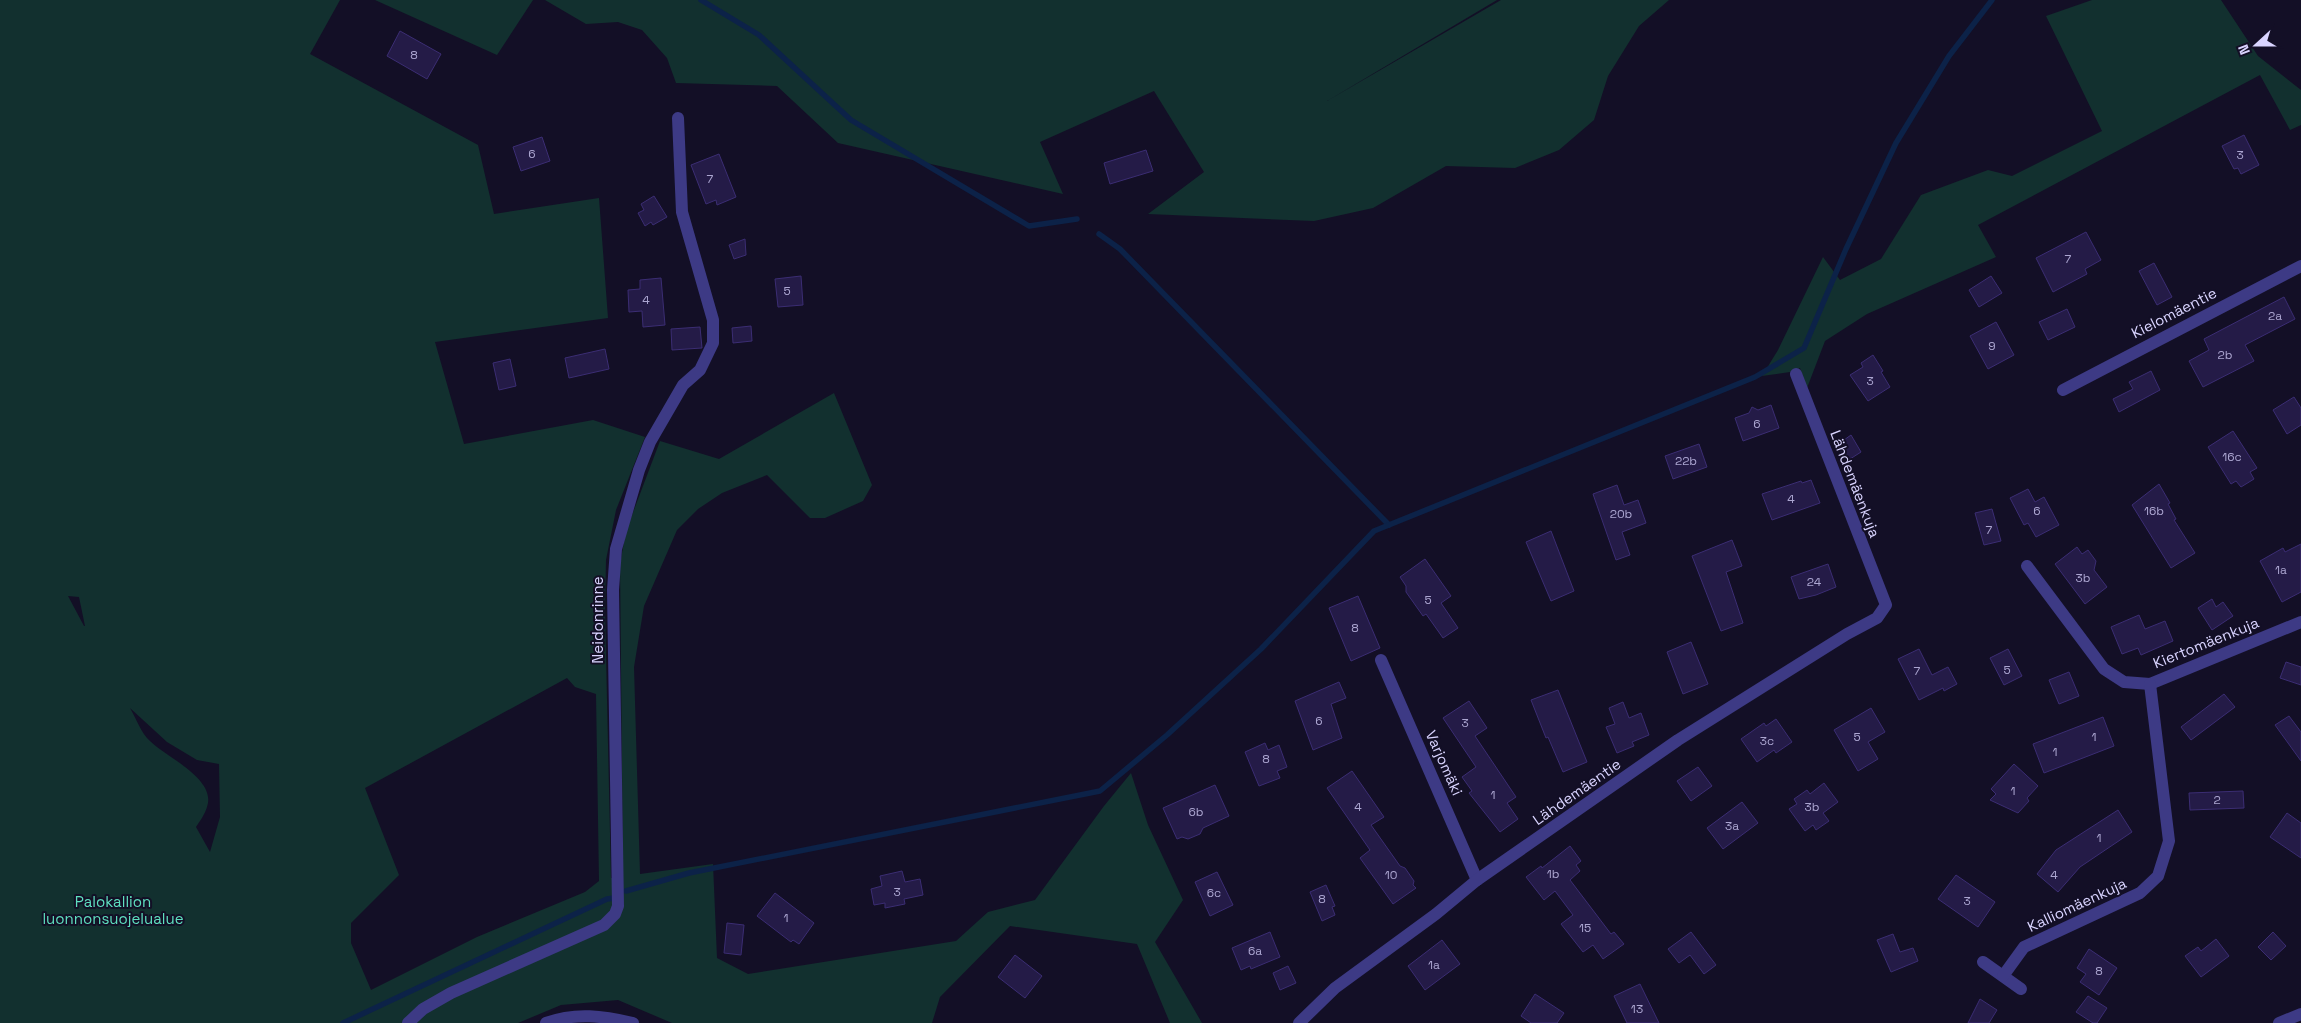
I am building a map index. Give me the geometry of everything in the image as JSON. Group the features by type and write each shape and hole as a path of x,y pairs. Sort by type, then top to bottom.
{"street":[{"name":"Neidonrinne","path":"408,1023 423,1009 451,993 604,926 615,914 618,906 613,590 616,549 639,470 650,442 683,385 700,370 713,343 713,320 682,212 678,118"},
{"name":"Kielomäentie","path":"2063,390 2301,266"},
{"name":"Lähdemäenkuja","path":"1796,374 1886,606"},
{"name":"Kiertomäenkuja","path":"2027,566 2104,669 2124,682 2150,684 2301,622"},
{"name":"Lähdemäentie","path":"1299,1023 1335,988 1436,914 1478,880 1678,740 1846,634 1877,618 1886,606"},
{"name":"Varjomäki","path":"1382,660 1478,880"},
{"name":"Kalliomäenkuja","path":"2003,976 2024,947 2140,894 2158,876 2169,841 2150,684"},
{"path":"1983,962 2021,989"},
{"path":"2279,1023 2301,1014"},
{"path":"546,1023 577,1016 598,1016 633,1023"}],"green space":[{"name":"Palokallion luonnonsuojelualue","path":"0,0 340,0 310,54 478,145 494,214 599,198 608,318 435,342 464,444 593,420 645,437 616,510 606,560 605,610 611,878 623,876 620,564 626,531 660,441 719,459 834,393 872,485 863,501 825,518 810,518 767,475 722,493 698,509 677,530 644,606 634,667 640,874 713,864 717,958 748,974 956,941 988,912 1035,900 1104,806 1131,773 1148,825 1183,900 1155,942 1202,1023 1170,1023 1137,944 1010,926 940,997 932,1023 672,1023 618,1000 561,1005 518,1023 0,1023","holes":["68,596 79,597 85,626 84,626","567,678 575,687 596,694 599,881 585,892 477,937 371,990 351,943 351,923 399,875 365,788","130,708 167,742 197,760 219,764 220,817 210,852 196,827 207,807 208,797 205,787 198,778 157,747 141,730"]},
{"path":"375,0 533,0 497,55"},
{"path":"545,0 1497,0 1327,101 1501,0 1669,0 1639,26 1608,76 1594,120 1559,150 1515,168 1446,166 1373,208 1314,221 1148,214 1204,172 1154,91 1040,142 1063,194 838,143 777,86 676,83 667,58 642,30 618,22 586,24"},
{"path":"2092,0 2221,0 2258,56 2301,90 2301,125 2290,130 2260,75 1978,225 1996,257 1867,314 1825,341 1807,388 1800,368 1790,372 1762,376 1778,350 1823,257 1840,280 1881,259 1921,195 1988,170 2012,176 2102,131 2046,16"}],"building":[{"path":"400,31 441,54 427,79 387,56"},
{"path":"2244,135 2259,165 2241,174 2238,168 2234,169 2222,146"},
{"path":"542,137 550,161 521,171 513,147"},
{"path":"1146,150 1153,171 1110,184 1104,163"},
{"path":"719,154 736,197 717,205 716,200 706,204 691,165"},
{"path":"654,196 667,217 653,225 651,222 645,226 638,213 644,210 641,204"},
{"path":"2086,232 2101,260 2085,269 2087,274 2053,292 2036,258"},
{"path":"745,239 746,255 734,259 729,245"},
{"path":"2154,263 2172,297 2157,305 2139,271"},
{"path":"801,276 803,305 778,307 775,279"},
{"path":"1991,276 2002,293 1979,307 1969,290"},
{"path":"661,278 665,325 643,327 642,311 629,312 628,290 640,289 640,280"},
{"path":"2284,297 2295,319 2245,345 2254,361 2203,387 2189,361 2209,350 2204,339"},
{"path":"2067,309 2075,327 2048,340 2039,322"},
{"path":"1996,322 2014,355 1988,369 1970,336"},
{"path":"751,326 752,341 733,343 732,328"},
{"path":"700,327 702,348 672,350 671,329"},
{"path":"605,349 609,369 569,378 565,358"},
{"path":"1873,355 1890,387 1868,401 1850,375 1863,367 1861,363"},
{"path":"510,359 516,386 499,390 493,363"},
{"path":"2151,371 2160,390 2119,412 2113,399 2133,389 2129,382"},
{"path":"2294,397 2301,408 2301,425 2287,434 2273,410"},
{"path":"1771,405 1779,428 1743,441 1735,418 1749,413 1752,407 1758,410"},
{"path":"2233,431 2257,468 2250,472 2254,479 2241,487 2236,481 2231,484 2208,447"},
{"path":"1851,435 1861,452 1847,461 1837,445"},
{"path":"1699,444 1707,467 1673,479 1665,456"},
{"path":"1811,480 1820,503 1772,520 1762,494 1801,481 1802,483"},
{"path":"2159,484 2170,503 2168,504 2176,519 2174,520 2195,553 2171,568 2132,505"},
{"path":"1617,485 1624,505 1638,500 1646,523 1622,532 1630,555 1616,560 1593,494"},
{"path":"2028,489 2035,502 2044,497 2059,525 2036,537 2028,523 2024,525 2010,498"},
{"path":"1992,509 2001,541 1984,545 1975,513"},
{"path":"1551,531 1574,591 1551,601 1526,542"},
{"path":"1732,540 1742,566 1726,572 1743,623 1721,631 1692,556"},
{"path":"2301,544 2301,592 2282,602 2260,561 2283,548 2285,552"},
{"path":"2077,547 2082,554 2088,550 2096,561 2094,570 2107,587 2085,604 2055,564"},
{"path":"1425,559 1451,596 1441,603 1458,628 1443,638 1426,614 1423,616 1406,592 1406,586 1400,577"},
{"path":"1828,564 1836,587 1799,599 1791,577"},
{"path":"1358,596 1380,648 1351,661 1329,608"},
{"path":"2212,599 2216,607 2223,602 2233,616 2212,630 2198,608"},
{"path":"2139,615 2145,629 2165,621 2173,641 2141,655 2138,648 2122,654 2111,627"},
{"path":"1691,642 1708,684 1683,694 1667,652"},
{"path":"1919,649 1932,675 1948,667 1957,684 1944,691 1943,688 1919,700 1898,659"},
{"path":"2008,649 2022,676 2004,685 1990,658"},
{"path":"2286,662 2301,667 2301,685 2280,678"},
{"path":"2069,672 2079,696 2059,704 2049,680"},
{"path":"1339,682 1346,698 1331,704 1342,738 1313,750 1295,701"},
{"path":"1558,690 1587,762 1563,772 1548,737 1546,738 1531,700"},
{"path":"2224,694 2235,707 2191,740 2181,727"},
{"path":"1469,701 1487,728 1475,736 1516,797 1507,803 1518,819 1500,832 1469,793 1472,791 1462,777 1476,767 1443,718"},
{"path":"1623,702 1629,718 1641,713 1649,735 1632,742 1634,746 1617,753 1606,727 1615,724 1609,708"},
{"path":"1871,708 1885,732 1868,742 1878,759 1858,771 1834,730"},
{"path":"2289,716 2301,732 2301,761 2275,725"},
{"path":"2103,717 2114,746 2044,773 2033,744"},
{"path":"1776,719 1792,742 1776,753 1774,750 1757,762 1741,739 1764,723 1766,726"},
{"path":"1265,743 1268,750 1279,745 1287,767 1277,771 1280,778 1259,786 1245,752"},
{"path":"2014,764 2038,786 2027,798 2029,801 2018,813 1990,800 1996,794 1991,789"},
{"path":"1698,767 1712,786 1691,801 1677,781"},
{"path":"1352,771 1384,817 1371,825 1400,866 1405,868 1414,881 1413,885 1416,888 1393,904 1360,858 1370,850 1327,788"},
{"path":"1824,783 1838,802 1823,813 1829,821 1816,830 1813,825 1805,831 1789,809 1797,804 1794,799 1807,790 1810,794"},
{"path":"1215,785 1229,816 1203,828 1200,834 1188,839 1182,837 1177,839 1163,808"},
{"path":"2243,791 2244,808 2190,810 2189,793"},
{"path":"1742,802 1758,823 1723,849 1707,828"},
{"path":"2118,810 2132,832 2080,867 2058,892 2037,874 2056,850"},
{"path":"2287,813 2301,823 2301,858 2270,837"},
{"path":"1570,846 1581,861 1576,865 1580,871 1570,880 1611,934 1614,932 1624,944 1603,959 1593,945 1583,952 1561,924 1573,915 1555,891 1544,900 1526,877 1541,866 1542,868"},
{"path":"902,871 905,882 920,879 923,895 904,899 905,904 885,908 885,903 874,905 871,889 882,886 880,876"},
{"path":"1217,872 1233,905 1210,916 1195,882"},
{"path":"1956,875 1995,902 1978,927 1938,899"},
{"path":"1326,885 1335,906 1332,907 1335,915 1322,921 1310,892"},
{"path":"775,893 814,923 799,944 793,940 791,942 757,916"},
{"path":"727,923 744,925 741,955 724,953"},
{"path":"1270,932 1280,957 1251,969 1250,966 1241,970 1232,948"},
{"path":"1691,932 1716,965 1704,974 1690,955 1679,963 1668,949"},
{"path":"2273,932 2286,946 2271,960 2258,947"},
{"path":"1893,934 1900,952 1913,948 1918,961 1891,972 1877,940"},
{"path":"2216,939 2229,956 2201,977 2185,956 2198,947 2201,951"},
{"path":"1442,940 1460,964 1425,990 1408,966"},
{"path":"2089,949 2117,968 2099,995 2080,982 2086,974 2077,968"},
{"path":"1015,955 1042,976 1025,998 998,977"},
{"path":"1288,966 1296,983 1280,990 1273,973"},
{"path":"1640,984 1659,1023 1627,1023 1614,996"},
{"path":"1535,994 1564,1013 1557,1023 1531,1023 1521,1016"},
{"path":"2088,996 2107,1008 2097,1023 2093,1023 2076,1012"},
{"path":"1980,999 1997,1010 1989,1023 1968,1023"}],"waterway":[{"path":"701,0 759,35 851,120 1029,226 1077,219"},
{"path":"626,891 689,873 1100,791 1167,735 1261,649 1374,531 1755,377 1804,348 1846,249 1896,143 1949,56 1992,0"},
{"path":"1099,234 1120,249 1389,525"},
{"path":"343,1023 607,899 614,898"}]}
